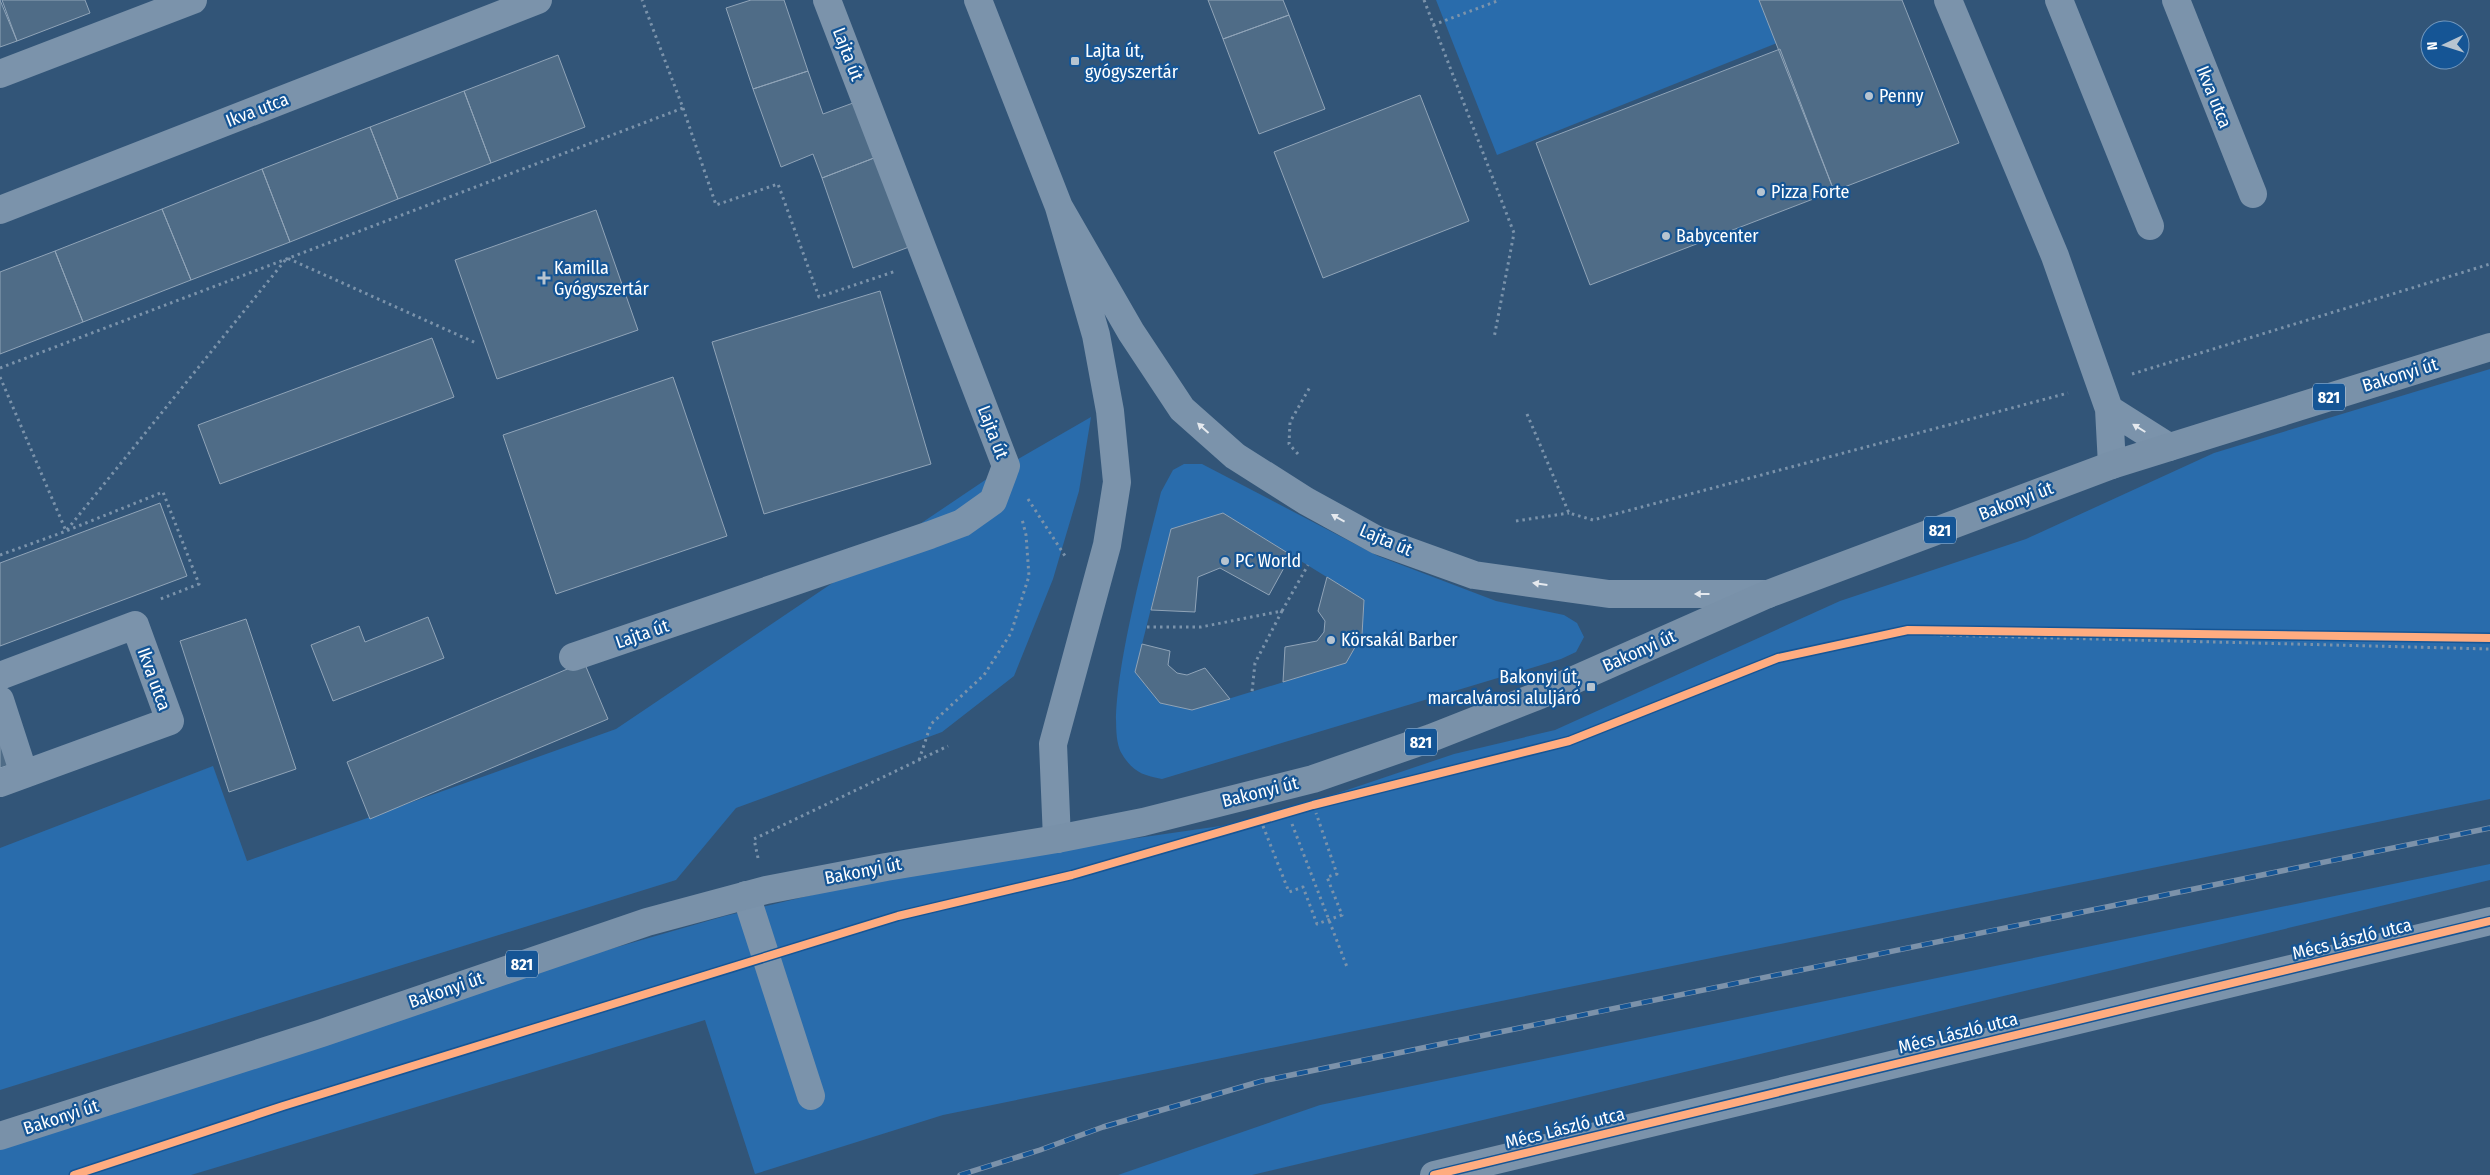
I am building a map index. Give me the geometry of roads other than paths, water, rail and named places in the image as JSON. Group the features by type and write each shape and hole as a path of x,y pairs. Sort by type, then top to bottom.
{"main road":[{"name":"Bakonyi út","path":"0,1136 322,1033 647,922 756,893 886,867 1057,839 1143,822 1313,779 1431,738 1540,695 1768,594 2112,465 2490,347"}],"street":[{"path":"0,74 193,0"},
{"name":"Lajta út","path":"573,657 962,523 993,501 1006,466 827,0"},
{"name":"Lajta út","path":"978,0 1058,207 1096,334 1110,411 1117,482 1107,545 1054,744 1057,839"},
{"path":"1948,0 2054,256 2109,409 2112,465"},
{"path":"2060,0 2150,226"},
{"name":"Ikva utca","path":"2176,0 2253,194"},
{"name":"Ikva utca","path":"0,210 521,3"},
{"name":"Lajta út","path":"1058,207 1131,332 1182,409 1235,456 1314,505 1377,540 1474,575 1609,594 1768,594"},
{"path":"2109,409 2169,447"},
{"name":"Ikva utca","path":"0,676 135,625 170,721 12,779 0,700"},
{"path":"756,893 811,1096"},
{"name":"Mécs László utca","path":"1434,1175 2490,921"}],"railway":[{"path":"960,1175 1040,1150 1103,1127 1262,1081 2490,828"}],"place":[{"name":"Lajta út, gyógyszertár","path":"1075,61"},
{"name":"Penny","path":"1869,96"},
{"name":"Pizza Forte","path":"1761,192"},
{"name":"Babycenter","path":"1666,236"},
{"name":"Kamilla Gyógyszertár","path":"544,278"},
{"name":"PC World","path":"1225,561"},
{"name":"Körsakál Barber","path":"1331,640"},
{"name":"Bakonyi út, marcalvárosi aluljáró","path":"1591,687"}]}
